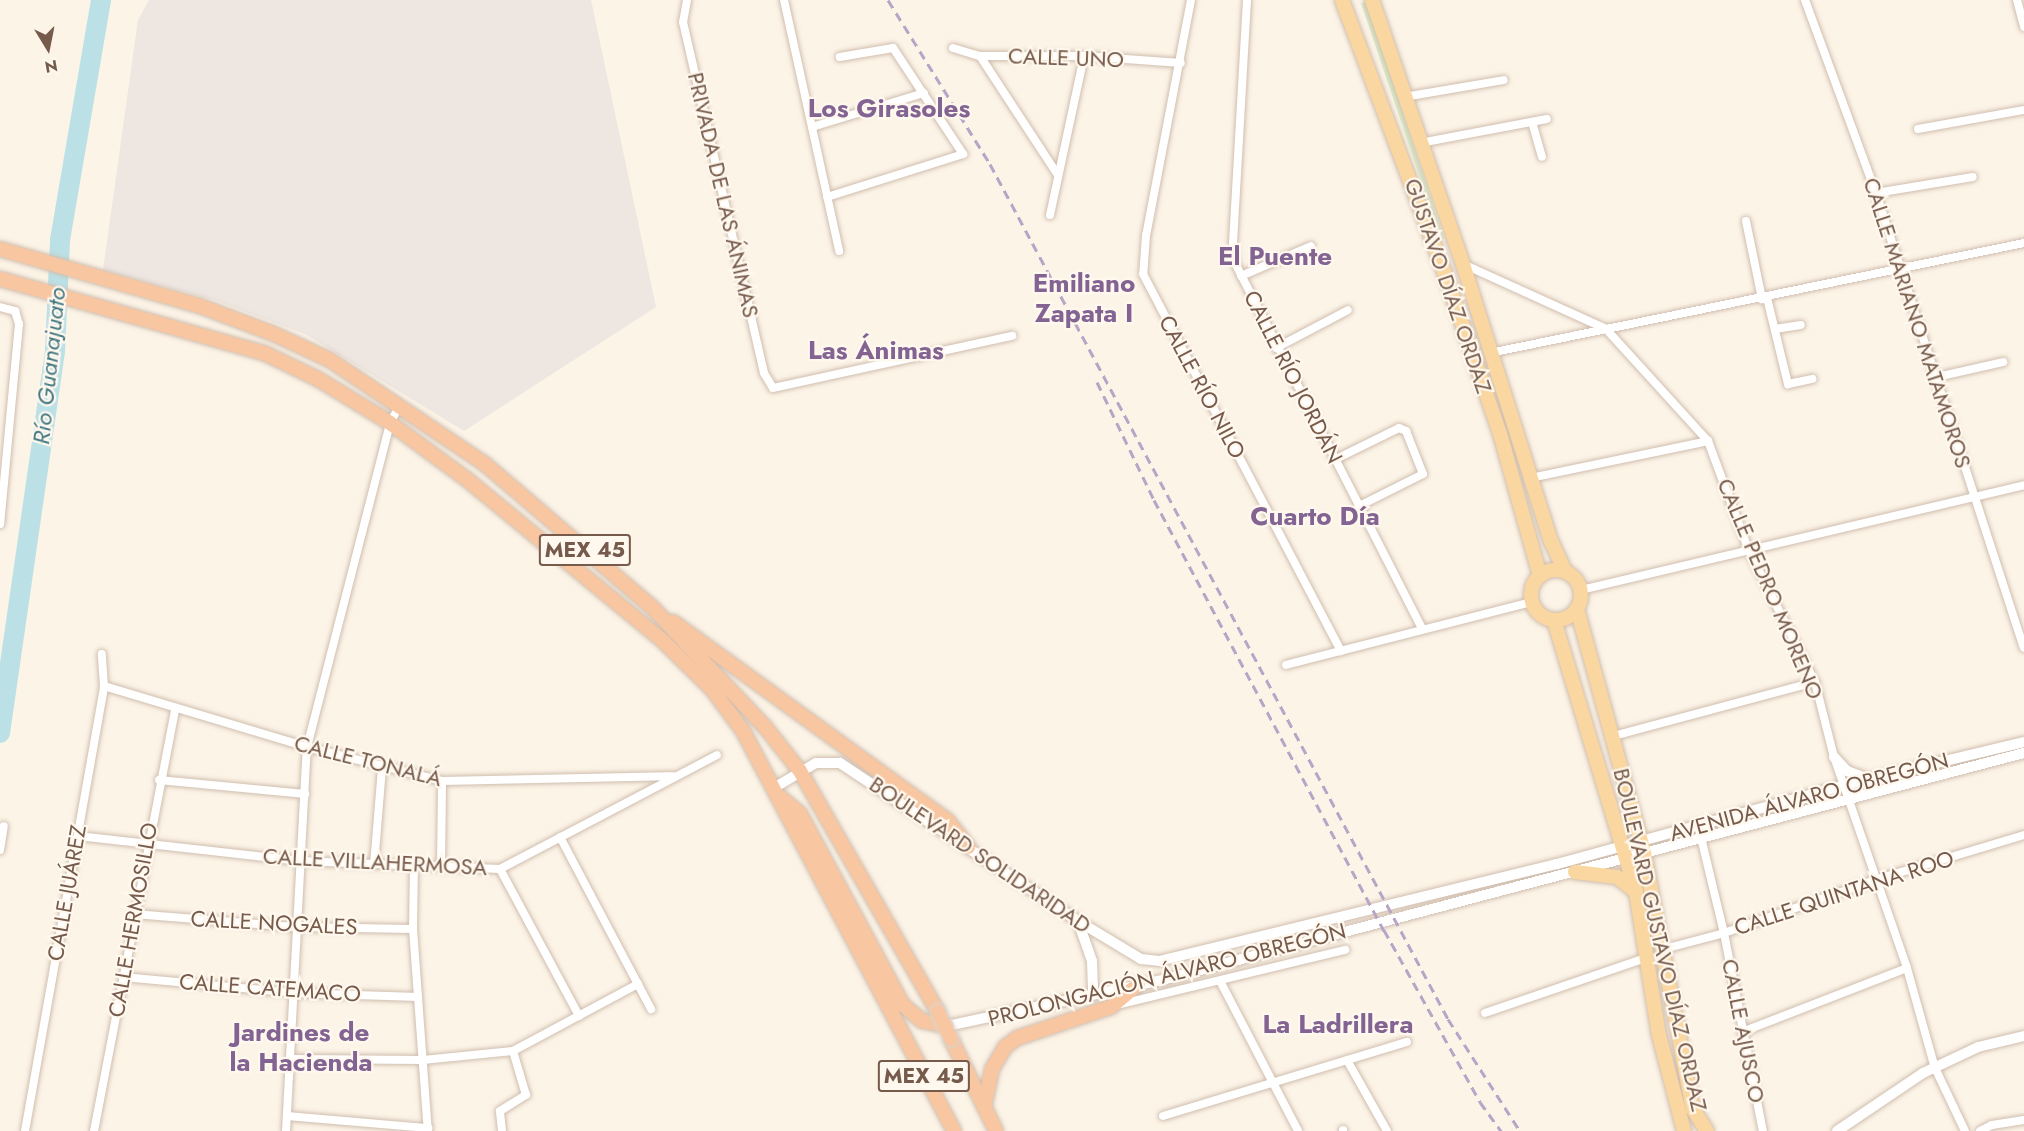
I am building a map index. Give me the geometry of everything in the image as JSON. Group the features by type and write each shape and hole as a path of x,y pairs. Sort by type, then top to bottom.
{"highway":[{"name":"MEX 45","path":"0,249 200,306 274,334 330,360 485,464 652,607 741,698 800,771 949,1032 996,1131"},
{"name":"MEX 45","path":"0,279 266,354 318,379 390,423 477,488 688,664 743,731 954,1131"},
{"path":"652,607 756,679 948,820 968,847"},
{"path":"772,789 800,814 903,1005 922,1021 949,1032"},
{"path":"984,1107 992,1069 1005,1047 1017,1038 1111,1007 1138,984"}],"main road":[{"name":"GUSTAVO DÍAZ ORDAZ","path":"1342,0 1446,274 1501,437 1540,576"},
{"name":"GUSTAVO DÍAZ ORDAZ","path":"1372,0 1463,264 1555,552 1565,571"},
{"path":"1552,570 1565,571 1581,590 1577,609 1567,617 1554,620 1540,614 1532,602 1532,587 1540,576 1552,570"},
{"name":"BOULEVARD GUSTAVO DÍAZ ORDAZ","path":"1577,609 1642,847 1664,949 1693,1109 1707,1131"},
{"name":"BOULEVARD GUSTAVO DÍAZ ORDAZ","path":"1554,620 1636,892 1659,1035 1684,1131"},
{"path":"1575,872 1617,877 1636,892"}],"street":[{"name":"PRIVADA DE LAS ÁNIMAS","path":"687,0 683,22 764,372 773,388 1012,336"},
{"path":"784,0 839,251"},
{"name":"CALLE RÍO NILO","path":"1191,0 1181,63 1155,186 1143,274 1341,651"},
{"name":"CALLE RÍO JORDÁN","path":"1247,0 1233,243 1241,276 1422,629"},
{"name":"CALLE MARIANO MATAMOROS","path":"1805,0 1876,193 2024,648"},
{"path":"2017,0 2024,27"},
{"path":"827,197 963,154 893,48 840,57"},
{"name":"CALLE UNO","path":"953,48 980,56 1084,56 1181,63"},
{"path":"980,56 1058,175"},
{"path":"1050,215 1084,56"},
{"path":"1404,97 1504,80"},
{"path":"812,127 924,93"},
{"path":"1918,129 2024,110"},
{"path":"1420,143 1547,118"},
{"path":"1532,122 1542,157"},
{"path":"1876,193 1973,177"},
{"path":"1746,221 1788,384 1812,379"},
{"path":"1490,353 2024,243"},
{"path":"1241,276 1311,246"},
{"name":"CALLE PEDRO MORENO","path":"1463,264 1606,329 1708,441 1749,550 1815,682 1834,757 1907,968 1935,1068 1965,1131"},
{"path":"0,307 15,311 19,324 0,524"},
{"path":"1276,348 1348,310"},
{"path":"1775,329 1801,325"},
{"path":"1937,377 2003,362"},
{"path":"286,1131 307,747 390,423 400,405"},
{"path":"1336,459 1399,428 1406,431 1422,474 1359,506"},
{"path":"1530,478 1708,441"},
{"path":"1581,590 2024,485"},
{"path":"1286,665 1532,602"},
{"name":"CALLE JUÁREZ","path":"25,1131 104,686 102,654"},
{"path":"1613,736 1815,682"},
{"name":"CALLE TONALÁ","path":"104,686 307,747 382,768 442,781 676,776"},
{"name":"CALLE HERMOSILLO","path":"94,1131 159,780 175,709"},
{"name":"AVENIDA ÁLVARO OBREGÓN","path":"1384,906 1624,852 1698,825 1872,778 2024,742"},
{"name":"AVENIDA ÁLVARO OBREGÓN","path":"1642,847 1701,838 2024,753"},
{"name":"CALLE VILLAHERMOSA","path":"78,836 301,861 500,868 717,754"},
{"path":"1834,757 1846,771 1872,778"},
{"name":"BOULEVARD SOLIDARIDAD","path":"772,789 800,771 823,760 840,763 1078,921 1142,959 1160,961"},
{"path":"374,865 382,768"},
{"path":"159,780 305,794"},
{"path":"441,867 442,781"},
{"name":"CALLE AJUSCO","path":"1698,825 1724,933 1763,1131"},
{"path":"0,850 4,826"},
{"name":"CALLE QUINTANA ROO","path":"1664,949 1724,933 1875,880 2024,835"},
{"path":"560,837 651,1009"},
{"name":"AVENIDA ÁLVARO OBREGÓN","path":"1387,921 1575,872 1624,852"},
{"path":"287,1116 428,1130 413,929 414,866"},
{"path":"500,868 579,1016"},
{"name":"PROLONGACIÓN ÁLVARO OBREGÓN","path":"1160,961 1384,906"},
{"name":"CALLE NOGALES","path":"135,914 297,927 413,929"},
{"path":"1078,921 1092,961 1093,993"},
{"name":"PROLONGACIÓN ÁLVARO OBREGÓN","path":"949,1032 1093,993 1166,979 1387,921"},
{"path":"1111,1007 1345,950"},
{"path":"1485,1013 1646,958"},
{"path":"1742,1032 1907,968"},
{"name":"CALLE CATEMACO","path":"123,976 294,993 418,997"},
{"path":"1166,979 1172,993"},
{"path":"1220,981 1275,1082 1298,1131"},
{"path":"291,1059 423,1060 513,1051 638,984"},
{"path":"1837,1131 1935,1068 1978,1047 2024,1036"},
{"path":"1163,1116 1407,1042"},
{"path":"502,1131 500,1112 526,1095 513,1051"},
{"path":"1347,1060 1387,1131"},
{"path":"1980,1131 1992,1125 2024,1120"}],"shaded area":[{"path":"149,0 591,0 656,307 464,431 305,334 217,301 103,270 138,20"}],"green space":[{"path":"1366,2 1444,238 1441,240 1361,3"}],"waterway":[{"name":"Río Guanajuato","path":"0,733 55,351 60,240 101,0"}],"railway":[{"path":"888,0 990,164 1448,1019 1520,1131"},
{"path":"1097,382 1154,500 1384,930 1480,1102 1501,1131"}],"district":[{"name":"Los Girasoles","path":"889,109"},
{"name":"El Puente","path":"1275,257"},
{"name":"Emiliano Zapata I","path":"1084,299"},
{"name":"Las Ánimas","path":"876,351"},
{"name":"Cuarto Día","path":"1315,517"},
{"name":"La Ladrillera","path":"1338,1025"},
{"name":"Jardines de la Hacienda","path":"301,1048"}]}
